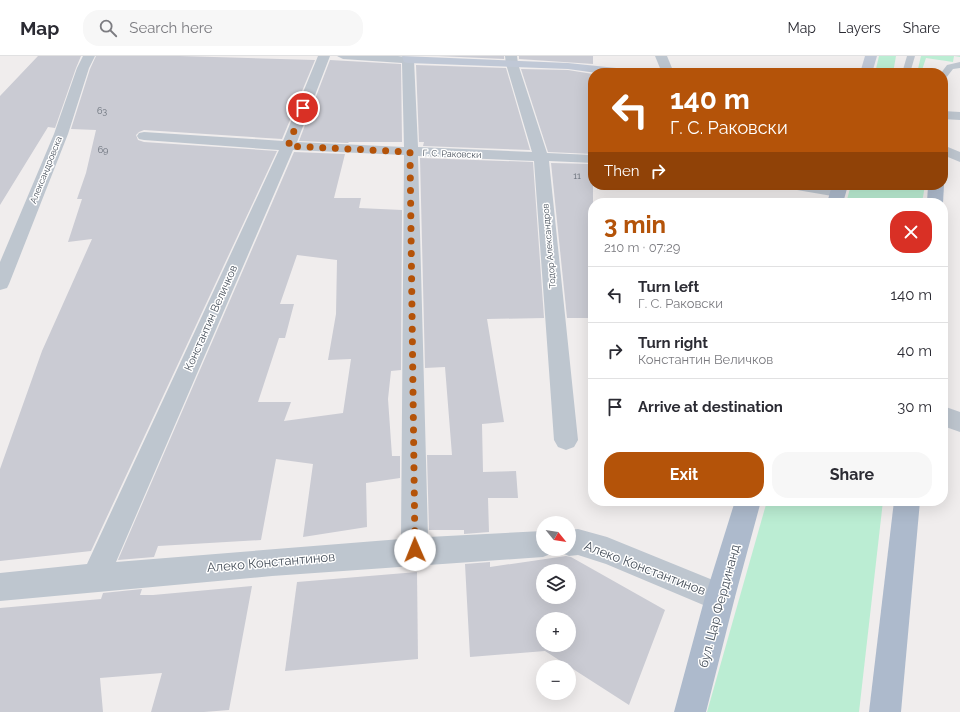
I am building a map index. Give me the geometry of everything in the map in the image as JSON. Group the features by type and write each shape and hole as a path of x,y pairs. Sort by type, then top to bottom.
{"main road":[{"name":"бул. Цар Фердинанд","path":"690,712 720,597 747,506"},
{"path":"885,712 906,506"}],"street":[{"name":"Александровска","path":"0,284 61,134 83,68 90,56"},
{"name":"Константин Величков","path":"95,578 288,146 324,56"},
{"path":"343,56 512,60 588,68"},
{"path":"661,56 666,68"},
{"path":"867,68 871,56"},
{"path":"408,58 415,550"},
{"name":"Тодор Александров","path":"512,60 541,157 566,440"},
{"path":"948,115 960,116"},
{"name":"Г. С. Раковски","path":"144,136 288,146 588,159"},
{"path":"948,152 960,158"},
{"path":"823,190 838,193"},
{"path":"948,418 960,422"},
{"name":"Алеко Константинов","path":"576,542 607,551 720,597"},
{"name":"Алеко Константинов","path":"0,588 95,578 415,550 536,544"}],"lane":[{"path":"907,68 911,56"},
{"path":"948,70 950,67 960,65"}],"green space":[{"path":"879,56 896,56 894,68 876,68"},
{"path":"921,56 954,56 953,62 926,58 923,68 918,68"},
{"path":"850,190 924,190 923,198 847,198"},
{"path":"766,506 882,506 859,712 707,712"}],"building":[{"path":"38,56 81,56 55,128 48,127 0,205 0,96"},
{"path":"96,56 180,56 315,60 282,139 144,130 136,135 138,140 144,142 277,151 91,551 0,561 0,469 42,351 92,239 68,242 82,199 77,199 86,173 96,130 71,129 90,69"},
{"path":"438,56 504,56 504,59"},
{"path":"519,56 593,56 593,64 519,59"},
{"path":"330,60 401,64 402,142 348,143 299,141"},
{"path":"416,65 506,68 530,150 423,146 424,142 419,142"},
{"path":"521,69 568,70 588,73 588,154 548,152"},
{"path":"294,152 345,154 334,198 361,198 359,208 402,210 401,370 391,371 388,399 392,456 400,456 400,478 366,483 367,527 303,537 313,464 276,459 261,540 158,546 154,557 118,560","holes":["297,255 337,260 336,314 328,360 351,359 343,413 284,421 291,402 258,402 279,338 285,338 294,304 280,304"]},
{"path":"420,158 533,162 544,318 487,319 504,422 482,424 483,472 516,471 518,498 488,498 489,532 464,534 464,530 429,530 427,455 452,455 445,367 425,368"},
{"path":"551,163 588,164 588,190 593,190 593,198 588,198 588,318 567,318"},
{"path":"566,556 571,557 665,610 629,705 576,671 576,660 559,660 547,652 576,652 576,612 536,612 536,652 470,657 465,564 490,562 490,567"},
{"path":"417,572 418,659 285,671 297,582"},
{"path":"252,586 229,710 204,712 151,712 162,673 100,678 103,712 0,712 0,608 101,599 103,593 142,589 140,595"}],"route":[{"path":"303,108 288,146 410,152 415,550"}]}
